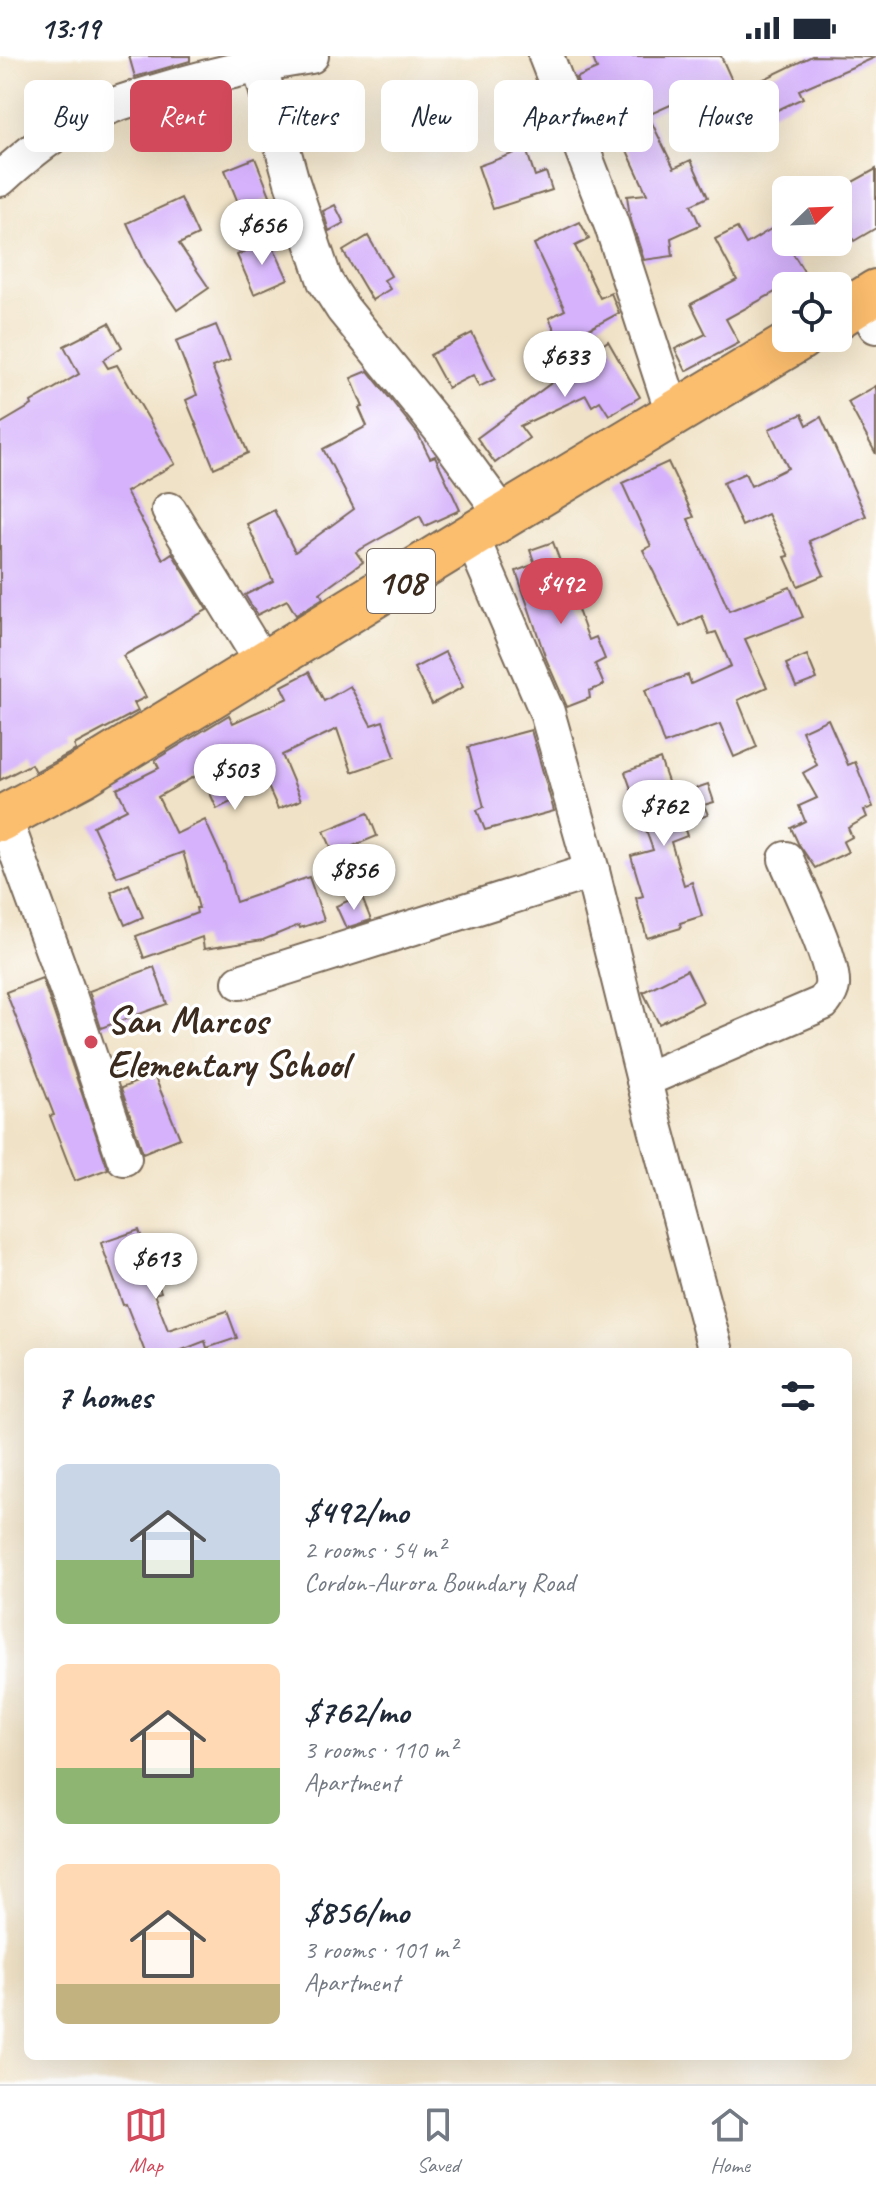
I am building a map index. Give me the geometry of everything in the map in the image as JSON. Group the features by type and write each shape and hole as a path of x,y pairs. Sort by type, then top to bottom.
{"main road":[{"name":"108","path":"2,818 84,774 776,352"}],"street":[{"path":"0,179 24,157 77,121 132,99 258,60 311,56"},
{"path":"546,56 612,226 673,413"},
{"path":"258,60 296,195 325,281 343,309 441,430 488,527 547,712 592,871 715,1348"},
{"path":"169,510 264,665"},
{"path":"2,818 70,998 124,1158"},
{"path":"644,1080 823,1003 832,990 832,978 823,949 786,859"},
{"path":"240,982 592,871"}],"building":[{"path":"129,56 190,56 190,61 135,77"},
{"path":"592,56 721,56 732,80 669,80 669,106 653,113 653,80 577,80 597,69"},
{"path":"812,56 876,57 799,90 803,98 779,109 779,80 762,80"},
{"path":"653,125 674,168 691,160 708,197 691,205 700,225 671,238 673,256 644,260 630,217 627,196 647,194 628,152 653,152"},
{"path":"518,152 527,152 535,176 546,172 552,190 493,209 478,166"},
{"path":"255,158 271,198 241,210 225,170"},
{"path":"876,169 876,228 854,241 852,238 852,182"},
{"path":"181,198 198,235 179,244 209,288 177,310 145,262 127,223"},
{"path":"335,205 344,223 329,231 323,211"},
{"path":"580,222 589,239 575,246 600,298 611,293 619,313 561,344 549,318 565,310 534,244"},
{"path":"737,228 746,244 772,228 772,256 794,256 804,272 772,272 772,294 726,319 739,343 686,371 675,349 706,334 691,304 737,280 715,239"},
{"path":"368,236 391,276 384,280 390,289 372,300 343,251"},
{"path":"270,240 288,279 254,294 237,255"},
{"path":"109,323 122,347 103,360 108,368 117,365 175,464 126,492 163,559 172,553 207,610 123,656 146,697 134,703 138,711 74,745 76,750 35,772 31,764 0,780 0,424 79,374 64,346"},
{"path":"216,325 230,360 212,367 248,453 214,468 186,400 197,395 176,341"},
{"path":"472,333 495,379 479,387 473,375 448,388 430,355"},
{"path":"608,341 640,397 609,415 600,401 592,406 586,395 520,426 529,438 495,463 477,438"},
{"path":"368,371 418,434 430,458 435,456 460,510 425,526 420,516 356,552 363,562 320,593 323,598 296,615 287,600 257,615 245,595 273,581 247,524 274,510 295,552 354,509 323,449 367,426 351,378"},
{"path":"876,386 876,454 848,402"},
{"path":"802,414 807,425 821,417 866,516 809,541 824,575 798,586 785,557 789,556 768,514 742,526 723,483 745,473 751,486 788,468 769,429"},
{"path":"668,462 694,517 688,519 729,611 790,587 803,617 745,639 767,687 738,700 757,747 734,757 720,724 664,744 645,690 688,675 691,684 731,666 716,632 709,634 702,616 680,627 643,550 651,546 622,483"},
{"path":"553,542 589,640 596,637 605,659 595,664 604,685 589,691 590,698 567,707 546,659 516,571 535,564 530,550"},
{"path":"445,652 463,687 432,704 414,668"},
{"path":"807,655 817,679 796,687 786,664"},
{"path":"309,672 324,701 350,686 371,725 383,721 395,757 352,772 337,729 282,755 301,800 278,809 267,784 217,809 201,773 158,797 176,834 205,820 225,864 236,902 309,877 324,920 300,928 299,925 263,940 204,949 202,937 144,958 136,936 197,913 196,908 199,908 183,852 117,877 93,826 127,809 117,789 159,768 155,760 229,715 233,723 288,698 282,686"},
{"path":"828,719 848,765 855,762 873,807 864,810 867,817 848,828 852,837 843,842 848,852 815,868 791,828 805,821 799,806 817,798 803,773 817,765 802,731"},
{"path":"531,730 554,811 485,830 477,810 484,807 468,747"},
{"path":"660,759 673,796 708,784 714,802 704,805 708,815 683,824 687,836 671,842 684,885 692,882 702,916 680,923 681,928 647,938 636,898 643,896 631,856 653,850 625,772"},
{"path":"368,813 377,836 334,854 324,831"},
{"path":"129,884 143,917 125,925 111,892"},
{"path":"361,895 371,920 346,928 336,906"},
{"path":"154,967 167,1004 101,1028 89,991"},
{"path":"687,970 703,1002 659,1024 643,992"},
{"path":"42,978 108,1169 75,1181 50,1116 54,1115 6,992"},
{"name":"San Marcos Elementary School","path":"154,1075 180,1138 143,1153 121,1088"},
{"path":"139,1230 161,1292 154,1294 168,1330 227,1311 237,1338 207,1348 205,1341 187,1348 143,1348 126,1304 123,1305 101,1243"}],"place":[{"name":"San Marcos Elementary School","path":"91,1042"}]}
